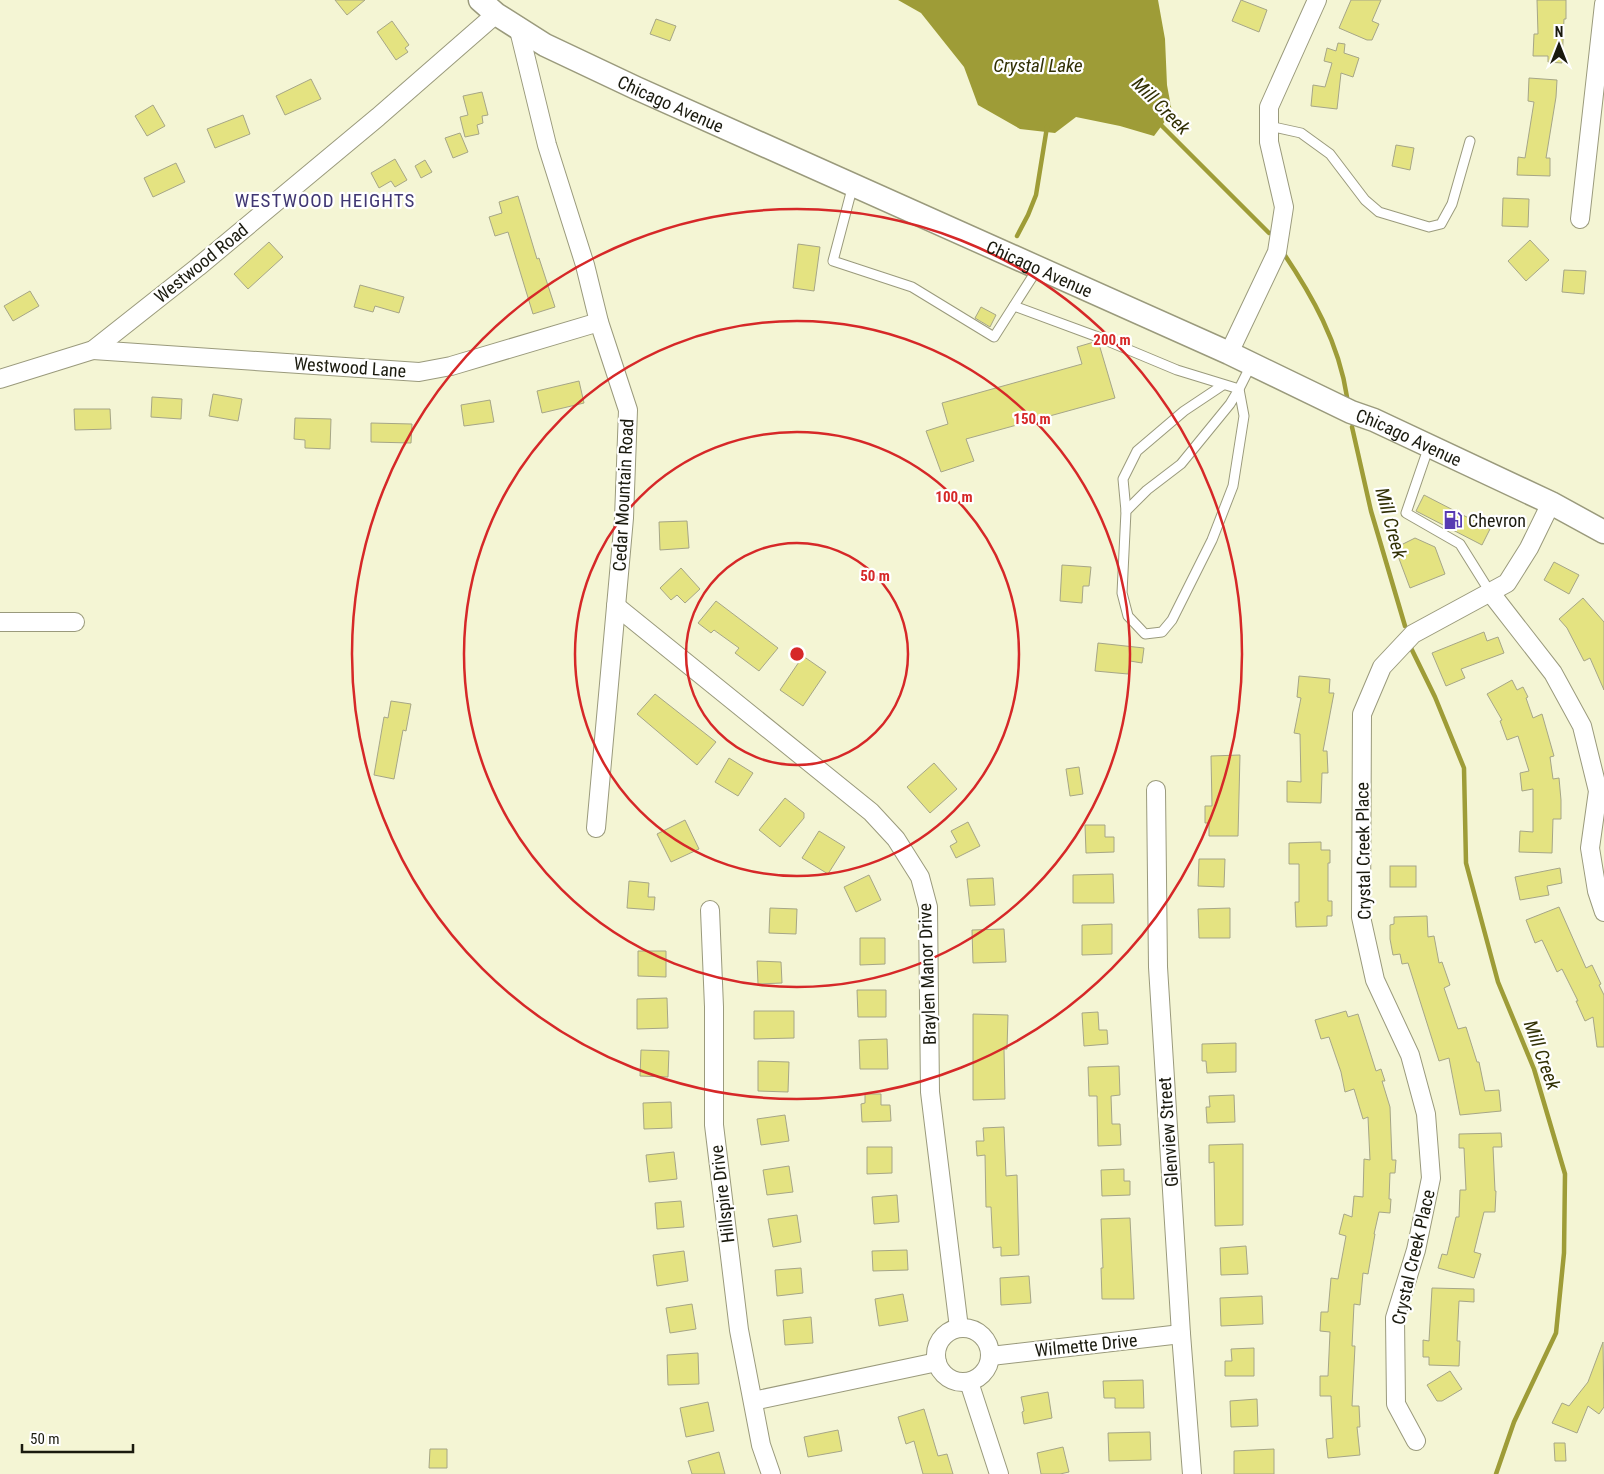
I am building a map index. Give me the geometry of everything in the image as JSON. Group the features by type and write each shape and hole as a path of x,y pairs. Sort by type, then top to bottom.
{"street":[{"path":"1229,353 1277,252 1284,207 1269,142 1269,107 1317,0"},
{"path":"1580,219 1604,4"},
{"name":"Chicago Avenue","path":"488,7 545,44 628,84 1251,363 1350,412 1374,420 1551,503 1604,532"},
{"name":"Westwood Road","path":"0,379 93,350 198,267 295,186 488,7"},
{"name":"Cedar Mountain Road","path":"518,26 547,145 585,265 599,322 628,410 624,518 596,828"},
{"name":"Westwood Lane","path":"93,350 419,372 451,366 599,322"},
{"name":"Crystal Creek Place","path":"1416,1441 1396,1404 1395,1318 1416,1250 1432,1178 1426,1114 1410,1055 1375,980 1361,917 1362,714 1382,667 1413,634 1507,583 1529,548 1551,503"},
{"path":"1490,592 1552,673 1582,726 1598,791 1590,848 1597,892 1604,912"},
{"name":"Braylen Manor Drive","path":"616,606 871,812 896,839 920,877 928,907 930,1092 959,1328"},
{"path":"0,622 75,622"},
{"name":"Glenview Street","path":"1156,790 1158,967 1181,1334 1192,1474"},
{"name":"Hillspire Drive","path":"710,910 714,1007 714,1125 739,1330 762,1445 771,1474"},
{"path":"967,1328 981,1334 990,1348 991,1356 989,1365 978,1378 970,1382 961,1382 953,1380 940,1370 936,1353 938,1344 950,1331 967,1328"},
{"name":"Wilmette Drive","path":"991,1356 1181,1334"},
{"path":"753,1401 937,1362"},
{"path":"970,1382 999,1474"}],"lane":[{"path":"1269,126 1301,133 1330,154 1364,200 1379,212 1428,227 1440,224 1452,204 1470,141"},
{"path":"853,185 833,261 912,287 994,337 1038,267"},
{"path":"1014,306 1098,337 1177,370 1239,390"},
{"path":"1126,511 1147,490 1181,464 1230,404 1239,390 1251,363"},
{"path":"1223,384 1184,411 1137,451 1123,479 1126,511 1122,593 1128,616 1145,634 1162,632 1172,620 1212,540 1233,486 1244,416 1239,390"},
{"path":"1429,446 1406,513 1460,544 1490,592"}],"water":[{"name":"Crystal Lake","path":"898,0 1158,0 1165,39 1167,85 1172,112 1154,136 1120,126 1076,117 1055,133 1020,129 978,105 964,67 921,13"}],"building":[{"path":"335,0 365,0 347,15"},
{"path":"1241,0 1267,10 1259,32 1232,21"},
{"path":"1351,0 1381,0 1372,21 1379,24 1372,40 1367,40 1339,28"},
{"path":"1537,0 1566,0 1562,63 1548,62 1548,56 1533,56 1534,34 1538,34"},
{"path":"656,19 676,26 670,41 650,34"},
{"path":"392,21 409,45 405,48 408,52 396,60 377,32"},
{"path":"1338,43 1345,44 1344,53 1359,58 1353,77 1341,73 1337,109 1311,106 1313,85 1325,87 1332,63 1324,61 1327,48 1336,51"},
{"path":"1529,78 1557,80 1546,158 1550,158 1550,176 1517,175 1518,157 1525,158 1534,102 1528,101"},
{"path":"311,79 321,99 285,115 276,96"},
{"path":"482,92 488,115 482,116 483,123 477,125 479,134 465,137 460,117 468,115 463,96"},
{"path":"153,105 165,126 147,136 135,116"},
{"path":"243,115 250,134 215,148 207,129"},
{"path":"460,133 468,152 453,158 445,138"},
{"path":"1396,145 1414,148 1410,170 1392,166"},
{"path":"395,159 407,180 395,187 391,181 379,188 371,173"},
{"path":"425,160 432,172 421,178 415,166"},
{"path":"176,163 185,182 153,197 144,178"},
{"path":"518,196 537,259 539,258 555,307 533,314 508,232 495,236 489,217 502,213 499,202"},
{"path":"1503,198 1529,199 1528,227 1502,226"},
{"path":"1530,240 1549,260 1526,281 1508,261"},
{"path":"269,242 283,257 248,289 234,274"},
{"path":"798,244 820,247 814,291 793,288"},
{"path":"1564,270 1586,271 1584,294 1562,292"},
{"path":"360,285 404,297 399,313 375,306 373,312 354,307"},
{"path":"30,291 39,306 13,321 4,306"},
{"path":"981,307 996,315 990,327 975,318"},
{"path":"1094,342 1099,344 1115,398 966,439 974,461 941,472 926,431 948,424 942,403 1082,364 1077,347"},
{"path":"579,381 584,403 542,413 537,391"},
{"path":"213,394 242,399 238,421 209,416"},
{"path":"152,397 182,399 181,419 151,417"},
{"path":"490,400 494,422 464,426 461,405"},
{"path":"74,409 110,409 111,429 75,430"},
{"path":"295,418 331,419 330,449 305,448 305,440 294,439"},
{"path":"371,423 412,424 411,443 371,442"},
{"name":"Chevron","path":"1424,495 1490,529 1482,545 1416,511"},
{"path":"687,521 689,548 660,550 659,522"},
{"path":"1415,538 1435,547 1445,574 1410,588 1395,548"},
{"path":"1554,562 1579,575 1569,594 1544,580"},
{"path":"1062,565 1091,567 1089,586 1083,586 1082,603 1060,601"},
{"path":"681,568 700,589 685,603 677,595 671,600 660,588"},
{"path":"1583,598 1604,622 1604,690 1590,658 1584,661 1567,628 1559,619"},
{"path":"716,601 778,648 759,671 735,653 739,648 714,630 711,633 698,623"},
{"path":"1484,632 1487,641 1498,637 1504,653 1461,669 1465,678 1446,686 1432,653"},
{"path":"1098,643 1144,648 1142,663 1130,661 1128,674 1095,671"},
{"path":"803,656 826,672 803,706 780,690"},
{"path":"1299,676 1330,679 1329,693 1334,693 1323,751 1327,751 1328,773 1322,773 1321,803 1287,802 1287,781 1301,782 1300,734 1294,733 1301,698 1297,697"},
{"path":"1512,680 1517,690 1523,687 1528,697 1526,698 1533,718 1542,714 1554,756 1550,757 1553,779 1559,778 1561,819 1553,819 1552,853 1519,852 1520,831 1533,832 1533,789 1522,791 1520,773 1529,771 1518,736 1507,740 1500,721 1502,720 1487,694"},
{"path":"655,694 716,742 697,765 637,714"},
{"path":"391,701 411,704 406,731 403,730 394,779 374,775 384,717 388,718"},
{"path":"1240,755 1238,836 1209,836 1209,823 1205,823 1205,806 1212,806 1211,756"},
{"path":"729,758 753,773 738,796 715,782"},
{"path":"934,763 957,789 930,813 907,787"},
{"path":"1079,767 1083,794 1070,796 1066,769"},
{"path":"785,798 804,813 804,818 780,847 759,830"},
{"path":"685,820 699,849 671,862 657,834"},
{"path":"968,822 980,846 956,858 950,846 957,842 951,831"},
{"path":"1085,825 1105,825 1105,837 1114,837 1114,852 1086,853"},
{"path":"819,831 845,847 828,874 802,858"},
{"path":"1321,842 1321,850 1330,850 1328,901 1332,901 1332,916 1327,916 1327,926 1296,927 1295,902 1299,902 1299,864 1289,864 1289,843"},
{"path":"1199,859 1225,859 1224,887 1198,886"},
{"path":"1390,866 1416,866 1416,887 1390,887"},
{"path":"1560,868 1562,883 1547,886 1549,895 1520,900 1515,877"},
{"path":"1113,874 1114,903 1073,903 1073,875"},
{"path":"869,875 881,900 856,912 844,887"},
{"path":"993,878 995,905 970,906 967,879"},
{"path":"629,881 649,883 648,897 655,897 654,910 627,908"},
{"path":"1559,907 1586,968 1592,965 1601,984 1599,985 1604,995 1604,1047 1597,1047 1593,1017 1585,1021 1576,1001 1578,1001 1562,969 1557,972 1542,940 1535,943 1526,920"},
{"path":"770,908 797,909 796,934 769,933"},
{"path":"1230,908 1230,938 1199,938 1198,909"},
{"path":"1427,916 1428,937 1434,936 1439,963 1442,962 1450,985 1444,988 1458,1029 1466,1027 1477,1062 1479,1062 1485,1091 1499,1090 1501,1111 1460,1115 1449,1058 1439,1061 1408,963 1402,964 1400,954 1393,955 1390,925 1394,924 1394,917"},
{"path":"1112,924 1112,954 1082,955 1082,925"},
{"path":"1004,929 1006,962 973,963 972,930"},
{"path":"860,938 885,938 885,964 860,965"},
{"path":"638,951 666,951 666,977 638,976"},
{"path":"757,961 781,962 782,983 758,984"},
{"path":"857,990 886,990 886,1017 858,1017"},
{"path":"667,998 668,1028 637,1029 637,999"},
{"path":"754,1011 794,1011 794,1038 754,1039"},
{"path":"1346,1011 1348,1017 1358,1014 1376,1071 1381,1069 1385,1081 1382,1081 1390,1107 1392,1160 1396,1160 1395,1173 1390,1173 1390,1213 1379,1212 1368,1274 1363,1273 1360,1305 1354,1304 1352,1346 1355,1346 1352,1406 1359,1406 1360,1427 1357,1427 1360,1455 1328,1458 1326,1439 1333,1438 1331,1396 1320,1396 1320,1376 1328,1376 1330,1332 1320,1331 1321,1312 1328,1312 1331,1278 1338,1279 1346,1236 1339,1234 1344,1214 1352,1217 1354,1196 1363,1197 1364,1159 1370,1160 1368,1117 1363,1119 1354,1089 1345,1092 1341,1072 1329,1037 1321,1039 1315,1020"},
{"path":"1098,1012 1099,1030 1107,1030 1108,1044 1084,1046 1082,1013"},
{"path":"973,1014 1008,1015 1007,1049 1004,1049 1005,1099 973,1100"},
{"path":"887,1039 888,1069 860,1069 859,1040"},
{"path":"1236,1043 1236,1072 1207,1073 1206,1061 1202,1061 1202,1044"},
{"path":"641,1050 669,1051 668,1077 640,1076"},
{"path":"758,1061 789,1062 788,1092 758,1091"},
{"path":"1119,1066 1120,1095 1111,1096 1112,1124 1120,1124 1121,1145 1098,1146 1097,1096 1089,1096 1088,1067"},
{"path":"865,1094 881,1094 881,1105 890,1105 891,1121 862,1122 861,1104 865,1103"},
{"path":"1234,1095 1235,1122 1207,1123 1206,1107 1210,1107 1209,1096"},
{"path":"671,1102 672,1128 644,1129 643,1103"},
{"path":"785,1115 789,1141 761,1145 757,1119"},
{"path":"1004,1127 1006,1176 1017,1175 1019,1255 1001,1256 1001,1247 993,1248 991,1207 986,1207 985,1155 977,1156 976,1141 984,1141 983,1128"},
{"path":"1501,1133 1502,1147 1493,1147 1496,1191 1495,1212 1484,1212 1474,1252 1481,1254 1474,1278 1438,1268 1442,1254 1447,1255 1456,1217 1459,1217 1460,1190 1466,1190 1464,1148 1459,1148 1459,1134"},
{"path":"1243,1144 1243,1225 1215,1226 1214,1162 1209,1163 1209,1145"},
{"path":"867,1147 892,1147 892,1173 867,1174"},
{"path":"674,1152 677,1179 649,1182 646,1155"},
{"path":"789,1166 793,1192 767,1195 763,1170"},
{"path":"1124,1169 1124,1181 1130,1181 1130,1195 1102,1196 1101,1170"},
{"path":"897,1195 899,1222 874,1224 872,1197"},
{"path":"681,1201 684,1227 657,1229 655,1203"},
{"path":"797,1215 801,1242 773,1247 768,1219"},
{"path":"1130,1218 1134,1299 1102,1299 1101,1219"},
{"path":"1246,1246 1248,1274 1221,1275 1220,1248"},
{"path":"907,1250 908,1270 873,1271 872,1251"},
{"path":"684,1251 688,1281 657,1286 653,1255"},
{"path":"801,1268 803,1293 777,1296 775,1270"},
{"path":"1029,1276 1031,1303 1001,1305 1000,1278"},
{"path":"1432,1288 1474,1289 1474,1302 1459,1301 1457,1341 1460,1341 1459,1366 1429,1365 1429,1357 1423,1357 1423,1340 1429,1341"},
{"path":"903,1294 908,1321 879,1326 875,1299"},
{"path":"1262,1296 1263,1324 1221,1326 1220,1298"},
{"path":"692,1304 696,1329 670,1333 666,1308"},
{"path":"811,1317 813,1343 785,1345 783,1320"},
{"path":"1603,1342 1604,1407 1599,1414 1588,1406 1577,1433 1552,1423 1562,1403 1569,1406 1588,1382"},
{"path":"1254,1348 1254,1376 1225,1376 1225,1361 1232,1361 1231,1349"},
{"path":"698,1353 699,1384 668,1385 667,1355"},
{"path":"1450,1371 1462,1389 1442,1401 1437,1401 1427,1385"},
{"path":"1143,1380 1144,1408 1115,1408 1115,1398 1104,1398 1103,1381"},
{"path":"1048,1392 1052,1418 1024,1424 1021,1397"},
{"path":"1257,1399 1258,1426 1231,1427 1230,1401"},
{"path":"708,1402 714,1431 686,1437 680,1408"},
{"path":"924,1409 938,1456 947,1454 953,1474 923,1474 914,1441 906,1444 898,1417"},
{"path":"838,1430 842,1451 808,1457 804,1437"},
{"path":"1150,1432 1151,1460 1109,1461 1108,1433"},
{"path":"1554,1443 1565,1443 1566,1461 1555,1461"},
{"path":"1063,1447 1069,1472 1041,1474 1037,1453"},
{"path":"430,1449 447,1449 447,1468 429,1468"},
{"path":"1274,1449 1274,1474 1234,1474 1234,1451"},
{"path":"719,1452 725,1474 692,1474 688,1461"}],"waterway":[{"name":"Mill Creek","path":"1159,123 1269,233"},
{"path":"1017,236 1036,195 1047,127"},
{"name":"Mill Creek","path":"1282,251 1304,285 1323,320 1338,358 1347,397"},
{"name":"Mill Creek","path":"1352,427 1371,511 1405,626"},
{"name":"Mill Creek","path":"1411,648 1435,697 1464,768 1466,863 1498,982 1534,1069 1565,1174 1564,1253 1556,1333 1514,1422 1496,1474"}],"place":[{"name":"Chevron","path":"1453,520"}],"district":[{"name":"WESTWOOD HEIGHTS","path":"325,200"}]}
